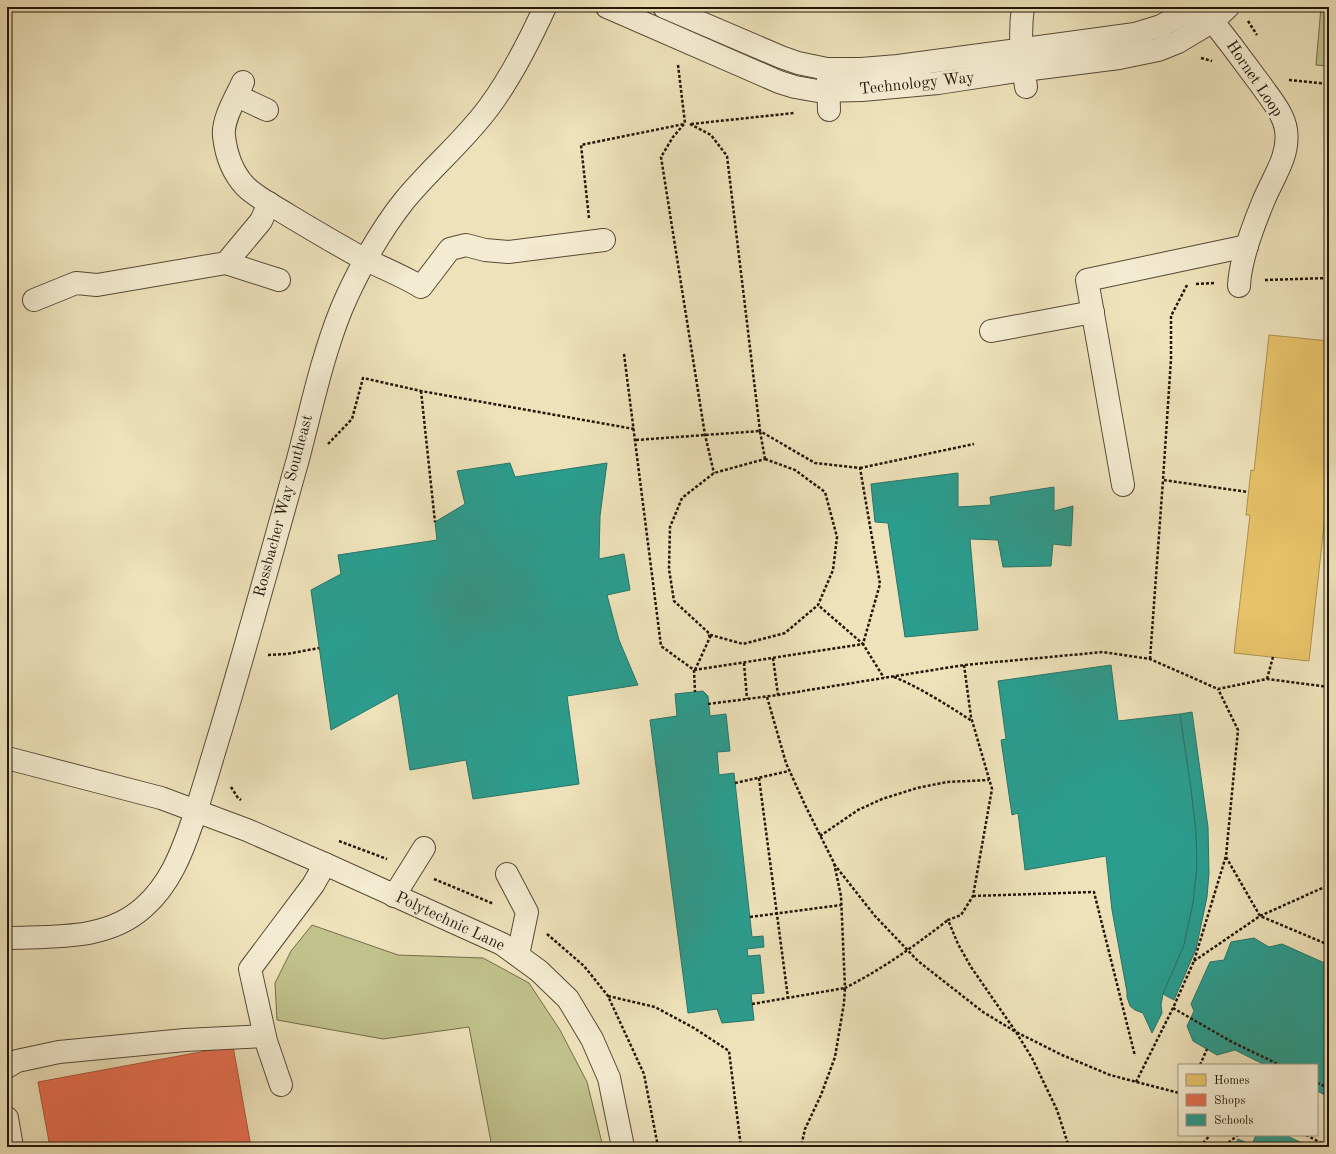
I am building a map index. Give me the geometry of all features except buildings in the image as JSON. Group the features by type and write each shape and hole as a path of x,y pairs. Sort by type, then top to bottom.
{"street":[{"name":"Rossbacher Way Southeast","path":"7,938 86,934 112,927 136,914 154,897 168,879 179,857 196,811 245,649 330,342 341,310 366,260 384,229 404,200 465,136 490,106 514,71 545,7"},
{"name":"Technology Way","path":"607,7 779,82 829,101 862,90 908,86 1140,54 1178,42 1214,12"},
{"name":"Technology Way","path":"664,7 781,57 798,63 827,69 861,69 898,66 1023,69 1161,26 1196,7"},
{"path":"1023,7 1021,23 1023,69"},
{"name":"Hornet Loop","path":"1214,12 1233,46 1276,106 1286,129 1286,143 1283,158 1263,202 1247,246 1238,286"},
{"path":"827,69 829,101"},
{"path":"267,110 240,89 228,114 224,135 228,157 238,176 246,186 269,203 329,240 422,287 450,249 466,245 485,250 508,252 604,240"},
{"path":"226,263 261,221 269,203"},
{"path":"1123,485 1087,280 1247,246"},
{"path":"34,300 76,283 97,286 226,263 279,280"},
{"path":"991,331 1093,312"},
{"name":"Polytechnic Lane","path":"7,758 161,798 247,830 326,864 502,944 539,971 568,999 592,1039 609,1078 623,1147"},
{"path":"394,896 424,848"},
{"path":"281,1085 264,1036 250,969 313,885 326,864"},
{"path":"506,874 527,912 518,955"},
{"path":"7,1067 17,1061 59,1052 185,1040 264,1036"},
{"path":"7,1118 12,1147"}],"path":[{"path":"1284,79 1329,84"},
{"path":"690,124 800,113"},
{"path":"685,123 673,137 661,157 705,435 714,473"},
{"path":"589,218 581,145 685,123 712,135 727,156 764,460"},
{"path":"1150,658 1171,359 1171,316 1186,285 1217,282"},
{"path":"624,354 661,646 694,670 862,644"},
{"path":"326,451 329,443 352,419 363,378 421,391 634,429"},
{"path":"421,391 435,522"},
{"path":"635,440 760,430 816,462 860,468 974,444"},
{"path":"764,460 795,470 825,492 837,537 833,570 818,605 785,633 743,644 709,636 674,601 669,569 670,527 682,498 714,473 764,460"},
{"path":"860,468 880,584 862,644"},
{"path":"1163,480 1248,492"},
{"path":"818,605 862,644 884,678"},
{"path":"695,692 694,670 709,636"},
{"path":"264,655 287,654 319,648"},
{"path":"1324,687 1329,650"},
{"path":"708,704 778,695 964,666 1103,652 1150,658 1218,689 1267,679 1329,687"},
{"path":"1267,679 1273,657"},
{"path":"773,658 778,695"},
{"path":"744,663 747,699"},
{"path":"752,1004 845,988 868,976 908,951 948,920 961,915 973,896 992,789 972,721 964,666"},
{"path":"892,677 903,681 940,701 972,721"},
{"path":"1136,1082 1173,1008 1194,961 1226,856 1238,730 1218,689"},
{"path":"767,696 786,763 834,863 875,916 918,961 983,1012 1016,1032 1062,1056 1110,1075 1178,1093"},
{"path":"735,783 790,771"},
{"path":"758,778 788,998"},
{"path":"820,836 858,810 882,799 917,788 946,782 989,780"},
{"path":"231,781 231,788 238,798 244,802"},
{"path":"334,839 510,911 546,934 584,966 608,996 644,1074 658,1147"},
{"path":"1226,856 1260,916 1329,945"},
{"path":"801,1147 805,1129 821,1095 835,1057 844,1003 845,988 841,905 834,863"},
{"path":"1194,961 1260,916 1329,885"},
{"path":"973,896 1094,892 1135,1056"},
{"path":"750,917 841,905"},
{"path":"948,920 958,944 971,967 1032,1058 1057,1110 1069,1147"},
{"path":"608,996 655,1007 694,1028 729,1050 741,1147"},
{"path":"1173,1008 1232,1042 1278,1064"},
{"path":"1200,1064 1207,1049"},
{"path":"1318,1083 1329,1088"},
{"path":"1200,1147 1209,1136"},
{"path":"1226,1147 1228,1143 1237,1136"},
{"path":"1308,1136 1329,1147"}],"green space":[{"path":"1321,7 1329,7 1329,66 1316,65"},
{"path":"312,925 398,955 483,958 529,983 560,1030 587,1082 603,1147 492,1147 469,1027 383,1039 277,1020 275,983 291,951"}]}
